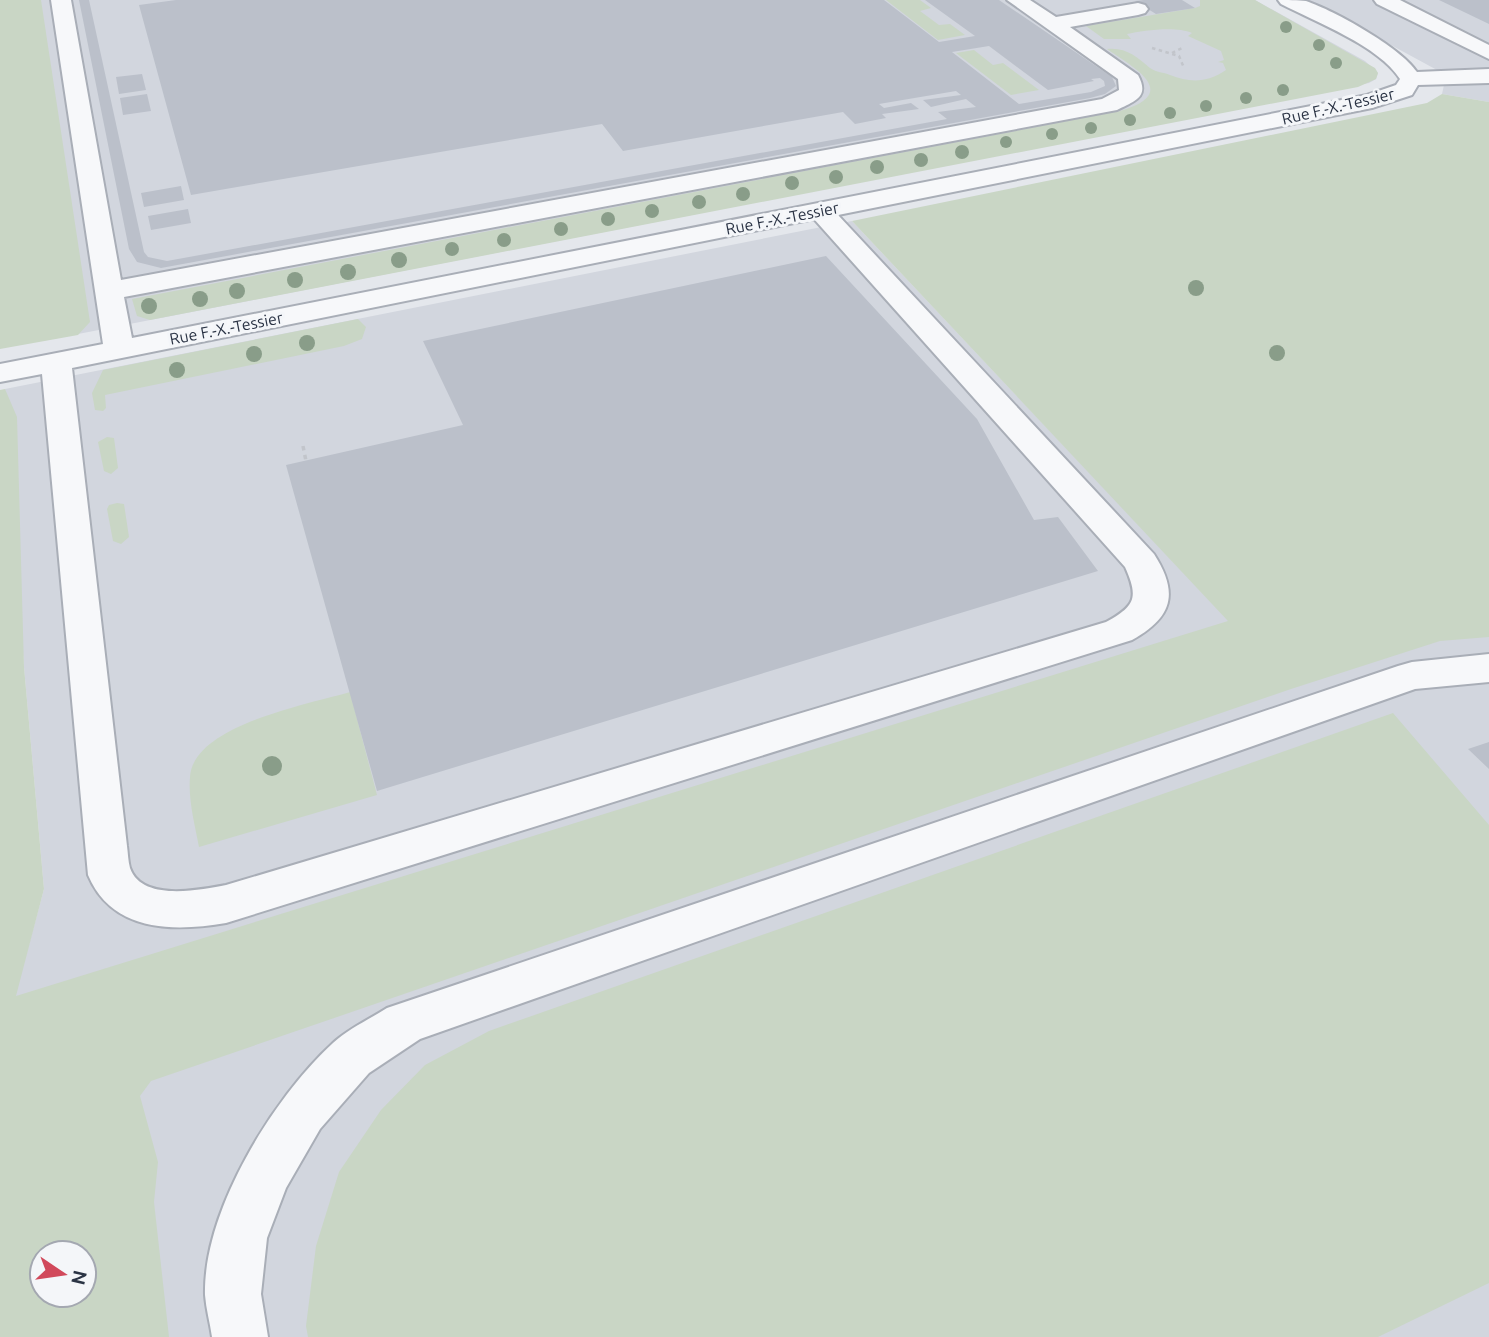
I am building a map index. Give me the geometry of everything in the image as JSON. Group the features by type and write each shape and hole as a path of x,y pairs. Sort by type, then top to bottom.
{"street":[{"path":"61,0 120,350"},
{"path":"108,291 1109,105 1130,94 1132,85 1127,75 1017,0"},
{"name":"Rue F.-X.-Tessier","path":"0,373 1372,101 1404,90 1411,79 1404,68 1387,54 1288,0"},
{"path":"1384,0 1489,53"},
{"path":"1051,24 1138,9"},
{"path":"1411,79 1489,76"},
{"path":"56,362 105,846 111,877 129,896 156,909 193,910 226,904 1119,631 1141,619 1152,603 1152,584 1141,562 820,210"},
{"path":"240,1337 233,1294 240,1238 264,1175 302,1112 352,1056 404,1023 1412,676 1489,668"}],"path":[{"path":"1172,53 1182,48"},
{"path":"303,446 306,461"}],"shaded area":[{"path":"4,0 1255,0 1365,61 1378,73 1376,79 1369,83 42,341"},
{"path":"1308,0 1489,0 1489,102 1442,94 1444,85 1437,70"},
{"path":"852,221 1229,621 1489,541 1489,1337 30,1337 29,1309 98,1309 98,1239 28,1239 28,1292 15,996 44,889 24,667 5,389"}],"green space":[{"path":"0,0 41,0 90,322 78,335 0,349"},
{"path":"886,0 920,0 931,8 920,11 939,25 950,24 965,35 938,40"},
{"path":"1200,0 1255,0 1375,68 1378,73 1376,79 1358,87 150,320 137,316 132,299 1120,111 1148,97 1150,89 1140,73 1107,49 1126,51 1155,71 1191,80 1212,77 1226,70 1223,63 1218,62 1224,60 1221,51 1188,36 1192,33 1186,31 1151,30 1127,34 1131,39 1104,39 1086,26 1195,8 1200,6"},
{"path":"974,50 993,65 1003,63 1039,90 1011,95 956,53"},
{"path":"1442,94 1489,102 1489,637 1440,641 1291,689 151,1081 140,1096 158,1162 154,1202 169,1337 0,1337 0,390 5,389 17,417 24,667 44,889 16,996 1228,621 852,221 1427,103"},
{"path":"358,319 366,327 362,339 344,346 105,395 106,408 103,411 95,410 92,393 103,370"},
{"path":"107,437 114,438 118,468 111,474 104,471 98,442"},
{"path":"124,504 129,537 121,544 113,541 107,509 109,505"},
{"path":"350,692 377,795 199,847 191,803 190,777 196,759 211,743 231,730 283,710"},
{"path":"1393,713 1489,825 1489,1283 1378,1337 308,1337 306,1326 316,1246 339,1172 381,1110 425,1065 489,1031"}],"building":[{"path":"79,0 89,0 144,252 148,257 167,261 947,119 938,112 976,107 966,99 931,107 923,100 961,95 956,91 879,104 884,108 911,103 919,109 882,114 886,118 855,124 843,112 623,151 602,124 191,195 139,5 176,0 884,0 939,42 975,36 925,0 999,0 1112,77 1116,86 1105,94 1090,98 161,268 137,262 129,249","holes":["989,46 1048,90 1100,78 1105,86 1091,92 1019,104 952,52"]},
{"path":"1182,0 1195,8 1156,14 1135,1"},
{"path":"1439,0 1489,0 1489,24"},
{"path":"142,74 146,90 119,94 116,77"},
{"path":"147,94 151,111 123,115 120,98"},
{"path":"181,186 184,200 144,207 141,193"},
{"path":"188,209 191,223 151,230 148,216"},
{"path":"826,256 977,419 1034,520 1058,517 1098,571 377,791 286,465 463,425 423,341"},
{"path":"1489,742 1489,769 1468,749"}]}
